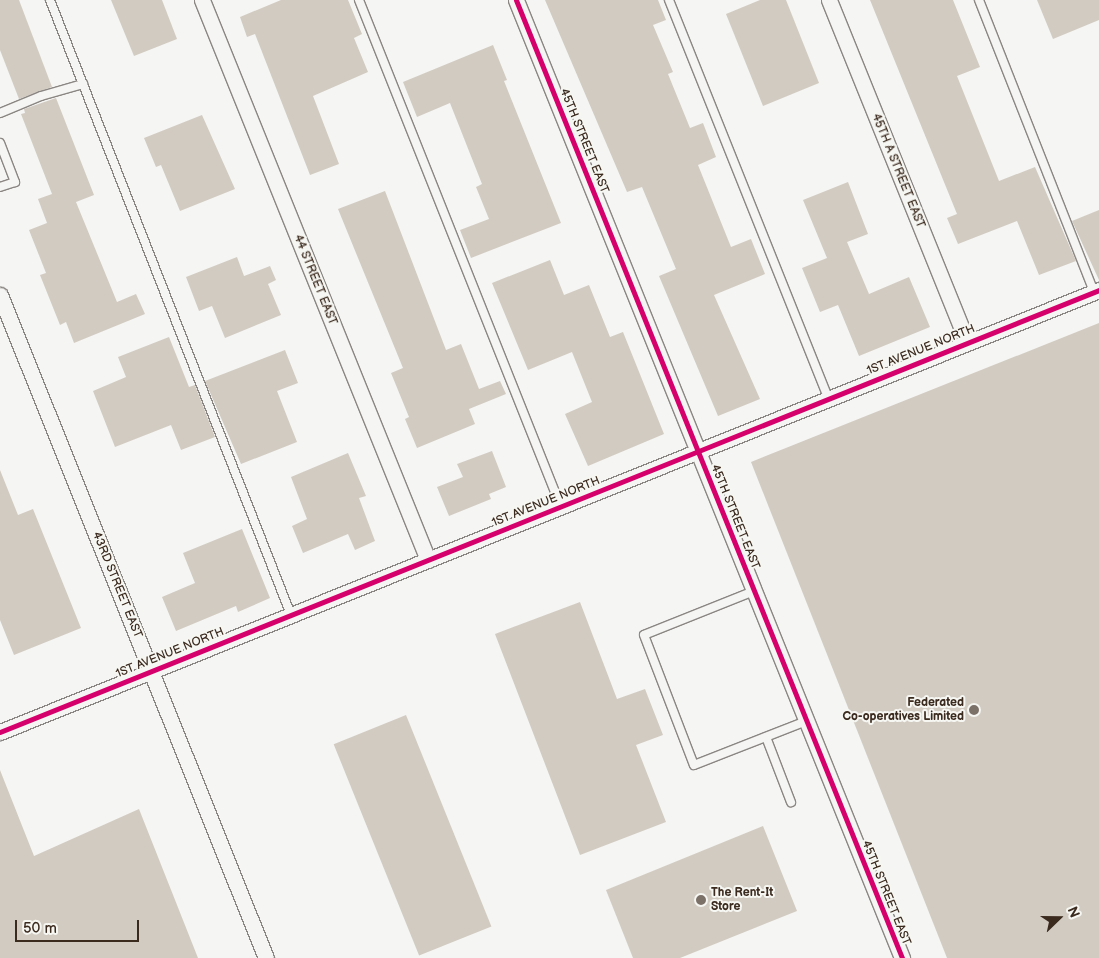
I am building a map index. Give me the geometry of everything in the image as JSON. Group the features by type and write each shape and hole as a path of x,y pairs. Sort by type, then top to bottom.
{"street":[{"name":"44 STREET EAST","path":"202,0 428,560"},
{"name":"45TH STREET EAST","path":"516,0 902,958"},
{"name":"45TH A STREET EAST","path":"829,0 967,342"},
{"name":"1ST AVENUE NORTH","path":"0,732 1097,291"},
{"name":"43RD STREET EAST","path":"0,295 266,958"}],"lane":[{"path":"50,0 292,615"},
{"path":"359,0 561,506"},
{"path":"669,0 828,398"},
{"path":"979,0 1097,291"},
{"path":"0,114 41,96 83,84"},
{"path":"0,143 15,182 0,187"},
{"path":"754,591 644,635 694,766 806,721"},
{"path":"766,737 791,802"}],"building":[{"path":"0,0 19,0 52,87 19,99 0,50"},
{"path":"111,0 162,0 177,39 134,56"},
{"path":"281,0 348,0 362,34 354,38 368,72 313,96 339,164 310,175 255,34 247,37 240,17"},
{"path":"545,0 658,0 666,20 653,25 673,72 668,74 690,128 703,123 716,157 698,165 731,247 751,239 765,274 714,295 760,399 718,416 659,276 676,269 642,187 627,192"},
{"path":"760,0 786,0 819,83 763,106 726,14"},
{"path":"870,0 953,0 980,67 957,76 999,181 1035,167 1076,261 1039,275 1017,221 958,244 947,218 957,214"},
{"path":"1037,0 1099,0 1099,20 1053,39"},
{"path":"493,45 507,80 504,81 561,223 471,258 460,230 489,219 476,187 482,184 450,103 417,117 403,82"},
{"path":"56,98 94,195 76,202 117,302 136,294 145,314 74,343 66,322 60,325 40,275 46,273 29,230 47,223 38,199 52,194 21,114 25,113 24,109"},
{"path":"202,115 235,189 180,211 161,165 156,167 144,138"},
{"path":"848,182 868,234 847,242 869,294 909,277 930,327 859,356 838,305 820,312 802,268 827,258 803,200"},
{"path":"385,191 446,350 461,344 479,389 500,381 506,394 469,409 475,424 417,448 405,419 409,417 391,373 403,368 338,209"},
{"path":"1099,210 1099,280 1072,221"},
{"path":"237,257 244,276 270,266 276,280 268,284 281,315 225,338 212,306 199,311 186,277"},
{"path":"550,260 564,295 589,285 610,337 623,332 664,434 588,466 565,414 592,402 572,352 528,370 492,283"},
{"name":"Federated Co-operatives Limited","path":"1099,323 1099,958 947,958 751,462"},
{"path":"169,337 189,387 195,385 215,437 181,450 171,425 115,447 93,391 126,377 118,357"},
{"path":"285,350 298,383 277,391 297,442 241,464 205,381"},
{"path":"492,451 506,487 489,494 491,499 449,516 437,487 463,477 457,464"},
{"path":"348,453 366,496 359,498 375,541 355,550 348,534 303,553 292,526 307,519 291,477"},
{"path":"0,470 18,515 33,509 81,628 14,655 0,620"},
{"path":"242,529 270,598 238,612 236,606 176,631 162,597 195,583 183,553"},
{"path":"580,602 617,699 645,689 663,735 636,745 666,822 580,855 495,634"},
{"path":"406,715 491,926 419,956 334,744"},
{"path":"0,770 34,856 139,809 198,958 0,958"},
{"name":"The Rent-It Store","path":"763,826 797,911 680,958 633,958 606,890"}],"cycle path":[{"path":"516,0 902,958"},
{"path":"0,732 1099,290"}],"place":[{"name":"Federated Co-operatives Limited","path":"974,710"},
{"name":"The Rent-It Store","path":"701,900"}]}
